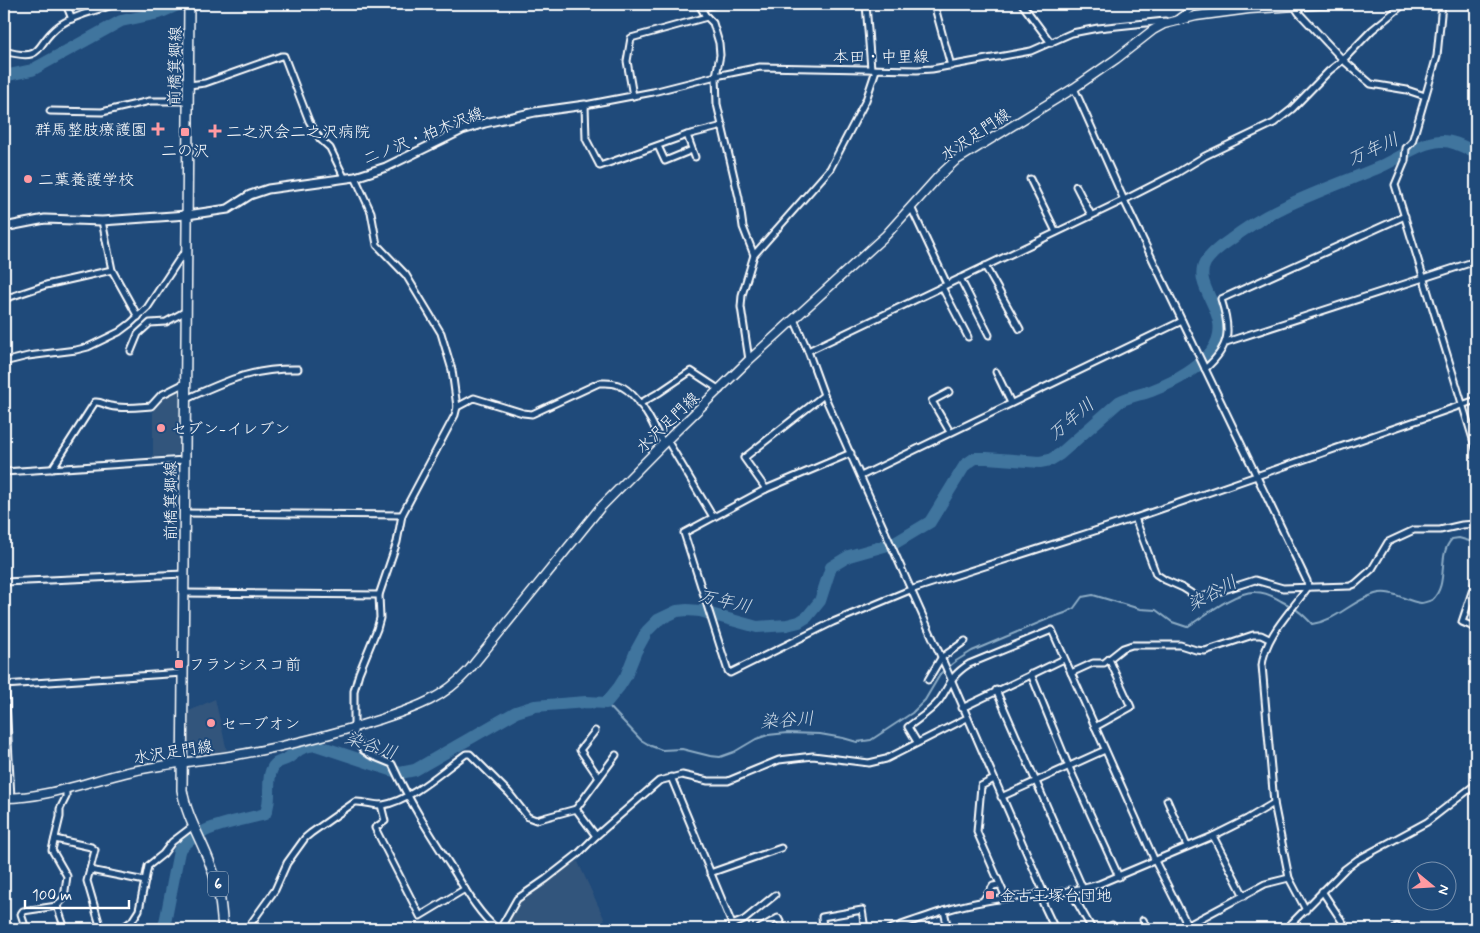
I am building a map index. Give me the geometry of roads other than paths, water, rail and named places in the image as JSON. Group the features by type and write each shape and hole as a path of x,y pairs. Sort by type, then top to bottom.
{"main road":[{"name":"水沢足門線","path":"7,798 38,796 133,771 234,756 353,728 430,702 459,681 594,515 665,441 749,360 886,236 939,176 956,161 1074,88 1154,30 1175,20 1293,5 1329,4"},
{"name":"前橋箕郷線","path":"192,6 188,101 182,790 184,804 218,885 223,929"}],"street":[{"path":"66,4 72,19"},
{"path":"4,51 24,56 34,54 60,25 115,4"},
{"path":"716,4 700,6 713,23 719,43 720,55 716,76 718,104 739,198 743,227 754,255"},
{"path":"749,360 741,307 742,295 754,255 830,169 866,100 874,70 866,4"},
{"path":"934,4 951,66"},
{"path":"1022,4 1051,43"},
{"path":"1175,20 1198,4"},
{"path":"808,351 1124,200 1177,173 1205,156 1282,118 1372,30 1404,4"},
{"path":"1442,4 1437,56 1412,142 1406,148 1405,161 1395,185 1476,449"},
{"path":"1293,5 1299,14 1343,60 1370,84 1407,90 1425,96"},
{"path":"633,96 627,61 631,38 707,17"},
{"name":"本田・中里線","path":"585,106 716,76 770,67 917,70 951,66 1031,51 1072,33 1098,28 1175,20"},
{"path":"189,85 205,83 284,56 309,121 320,139 330,148 344,177"},
{"path":"1074,88 1124,200 1307,581 1308,588 1269,639 1262,664 1274,803 1289,878 1306,910"},
{"path":"50,111 102,112 150,101 188,101"},
{"path":"585,106 586,139 600,166 687,135 723,126"},
{"name":"二ノ沢・柏木沢線","path":"4,227 45,219 102,221 187,215 228,209 250,195 268,189 354,176 386,167 462,130 485,122 535,112 585,106"},
{"path":"687,135 695,157"},
{"path":"658,146 665,161 692,150"},
{"path":"354,176 371,212 377,245 406,275 440,333 452,370 457,407 455,415 402,515 397,542 379,594 380,618 354,691 354,736 363,750 392,764 407,797 486,920 499,929 517,898 578,854 659,781 682,775 708,781 728,781 779,760 813,756 877,762 968,718"},
{"path":"1030,179 1056,232"},
{"path":"1076,186 1091,216"},
{"path":"911,208 968,337"},
{"path":"1205,369 1222,351 1226,342 1228,323 1221,299 1405,216"},
{"path":"102,221 112,270 138,317"},
{"path":"4,362 28,356 88,347 119,332 138,317 154,299 182,255 187,252"},
{"path":"1226,342 1476,261"},
{"path":"985,266 1020,328"},
{"path":"4,299 46,285 112,270"},
{"path":"960,278 989,335"},
{"path":"131,351 140,333 150,323 166,322 186,311"},
{"path":"794,319 824,395 950,676 962,708 1044,893"},
{"path":"861,476 1182,321"},
{"path":"130,324 140,333"},
{"path":"186,399 244,375 269,370 298,369"},
{"path":"639,404 691,371 720,390"},
{"path":"996,372 1011,403"},
{"path":"52,469 95,402 100,401 109,406 120,407 151,406 161,395 186,382"},
{"path":"457,407 474,398 532,414 599,383 620,385 630,393 652,422 656,435 665,441 713,517"},
{"path":"949,392 932,401 950,432"},
{"path":"766,490 744,458 824,395"},
{"path":"851,453 766,490 684,533 730,673 833,622 910,590 1258,477 1476,400"},
{"path":"4,472 185,460"},
{"path":"185,513 402,515"},
{"path":"1135,518 1156,574 1196,597 1202,598 1255,580 1283,588 1350,586 1372,569 1388,542 1414,530 1440,530 1476,524"},
{"path":"4,582 184,574"},
{"path":"1476,580 1462,622 1476,628"},
{"path":"184,593 379,594"},
{"path":"918,742 908,727 932,709 943,693 950,676 969,664 1052,630 1155,861 1188,926"},
{"path":"1070,673 1093,663 1104,663 1123,648 1132,645 1180,645 1205,651 1253,635 1261,635 1269,639"},
{"path":"928,680 941,658 965,641"},
{"path":"962,708 996,690 1064,659"},
{"path":"1095,727 1131,707 1109,659"},
{"path":"4,662 7,798"},
{"path":"5,685 183,673"},
{"path":"1031,674 1119,877"},
{"path":"996,690 1083,889"},
{"path":"595,731 580,750 599,778"},
{"path":"1001,797 1105,750"},
{"path":"247,929 274,890 287,863 311,833 356,802 381,805 407,797 466,754 470,754 509,793 528,817 536,820 542,819 576,809 616,755"},
{"path":"671,777 733,927 775,895"},
{"path":"994,779 981,786 977,832 1006,898"},
{"path":"1286,929 1345,869 1357,860 1427,822 1476,784"},
{"path":"26,929 21,914 23,911 57,906 64,898 67,876 52,850 60,809 66,797 66,789"},
{"path":"1167,800 1187,846"},
{"path":"890,929 944,910 983,901 1083,889 1119,877 1213,836 1274,803"},
{"path":"381,805 385,821 375,828 420,916 465,889"},
{"path":"576,809 596,836"},
{"path":"121,929 132,921 139,910 148,866 163,854 172,842 194,828"},
{"path":"1213,836 1244,896"},
{"path":"55,839 91,847 95,850 87,881 101,929"},
{"path":"710,873 781,848"},
{"path":"90,870 146,881"},
{"path":"1181,929 1265,884 1289,878"},
{"path":"983,901 993,886 999,885"},
{"path":"1070,890 1092,929"},
{"path":"1322,891 1347,929"},
{"path":"1038,894 1055,929"},
{"path":"57,906 65,929"},
{"path":"823,929 822,917 862,910 864,929"},
{"path":"944,910 948,929"},
{"path":"759,929 778,918 784,929"},
{"path":"1143,920 1148,929"},
{"path":"1103,929 1112,925"},
{"path":"1395,929 1397,927 1400,929"}],"waterway":[{"path":"4,76 32,70 121,21 159,13 180,4"},
{"name":"万年川","path":"162,929 165,923 179,851 196,835 207,830 230,822 265,814 269,801 270,773 277,763 301,749 316,745 400,773 415,770 516,712 535,706 586,702 606,703 626,676 636,651 647,631 658,620 677,611 700,611 757,627 787,625 799,622 807,617 820,601 831,567 849,556 895,543 930,522 965,465 975,458 1040,462 1050,460 1060,454 1119,402 1167,384 1199,365 1211,352 1218,339 1219,327 1217,315 1204,283 1202,273 1205,263 1216,250 1247,228 1282,208 1383,166 1416,148 1432,142 1450,142 1476,153"},
{"name":"染谷川","path":"606,703 641,740 662,750 682,749 720,757 734,752 756,739 768,735 787,733 820,734 857,742 871,740 912,713 925,700 941,673 956,661 972,651 1065,613 1074,608 1082,597 1093,595 1140,609 1156,610 1172,622 1187,627 1229,600 1247,593 1259,592 1272,596 1290,606 1301,613 1312,624 1329,619 1366,597 1375,594 1393,594 1421,603 1432,600 1440,586 1445,553 1452,539 1459,538 1476,543"}],"place":[{"name":"群馬整肢療護園","path":"158,129"},
{"name":"二之沢会二之沢病院","path":"215,131"},
{"name":"二の沢","path":"185,132"},
{"name":"二葉養護学校","path":"28,179"},
{"name":"セブン-イレブン","path":"161,428"},
{"name":"フランシスコ前","path":"179,664"},
{"name":"セーブオン","path":"211,723"},
{"name":"金古王塚台団地","path":"990,895"}]}
